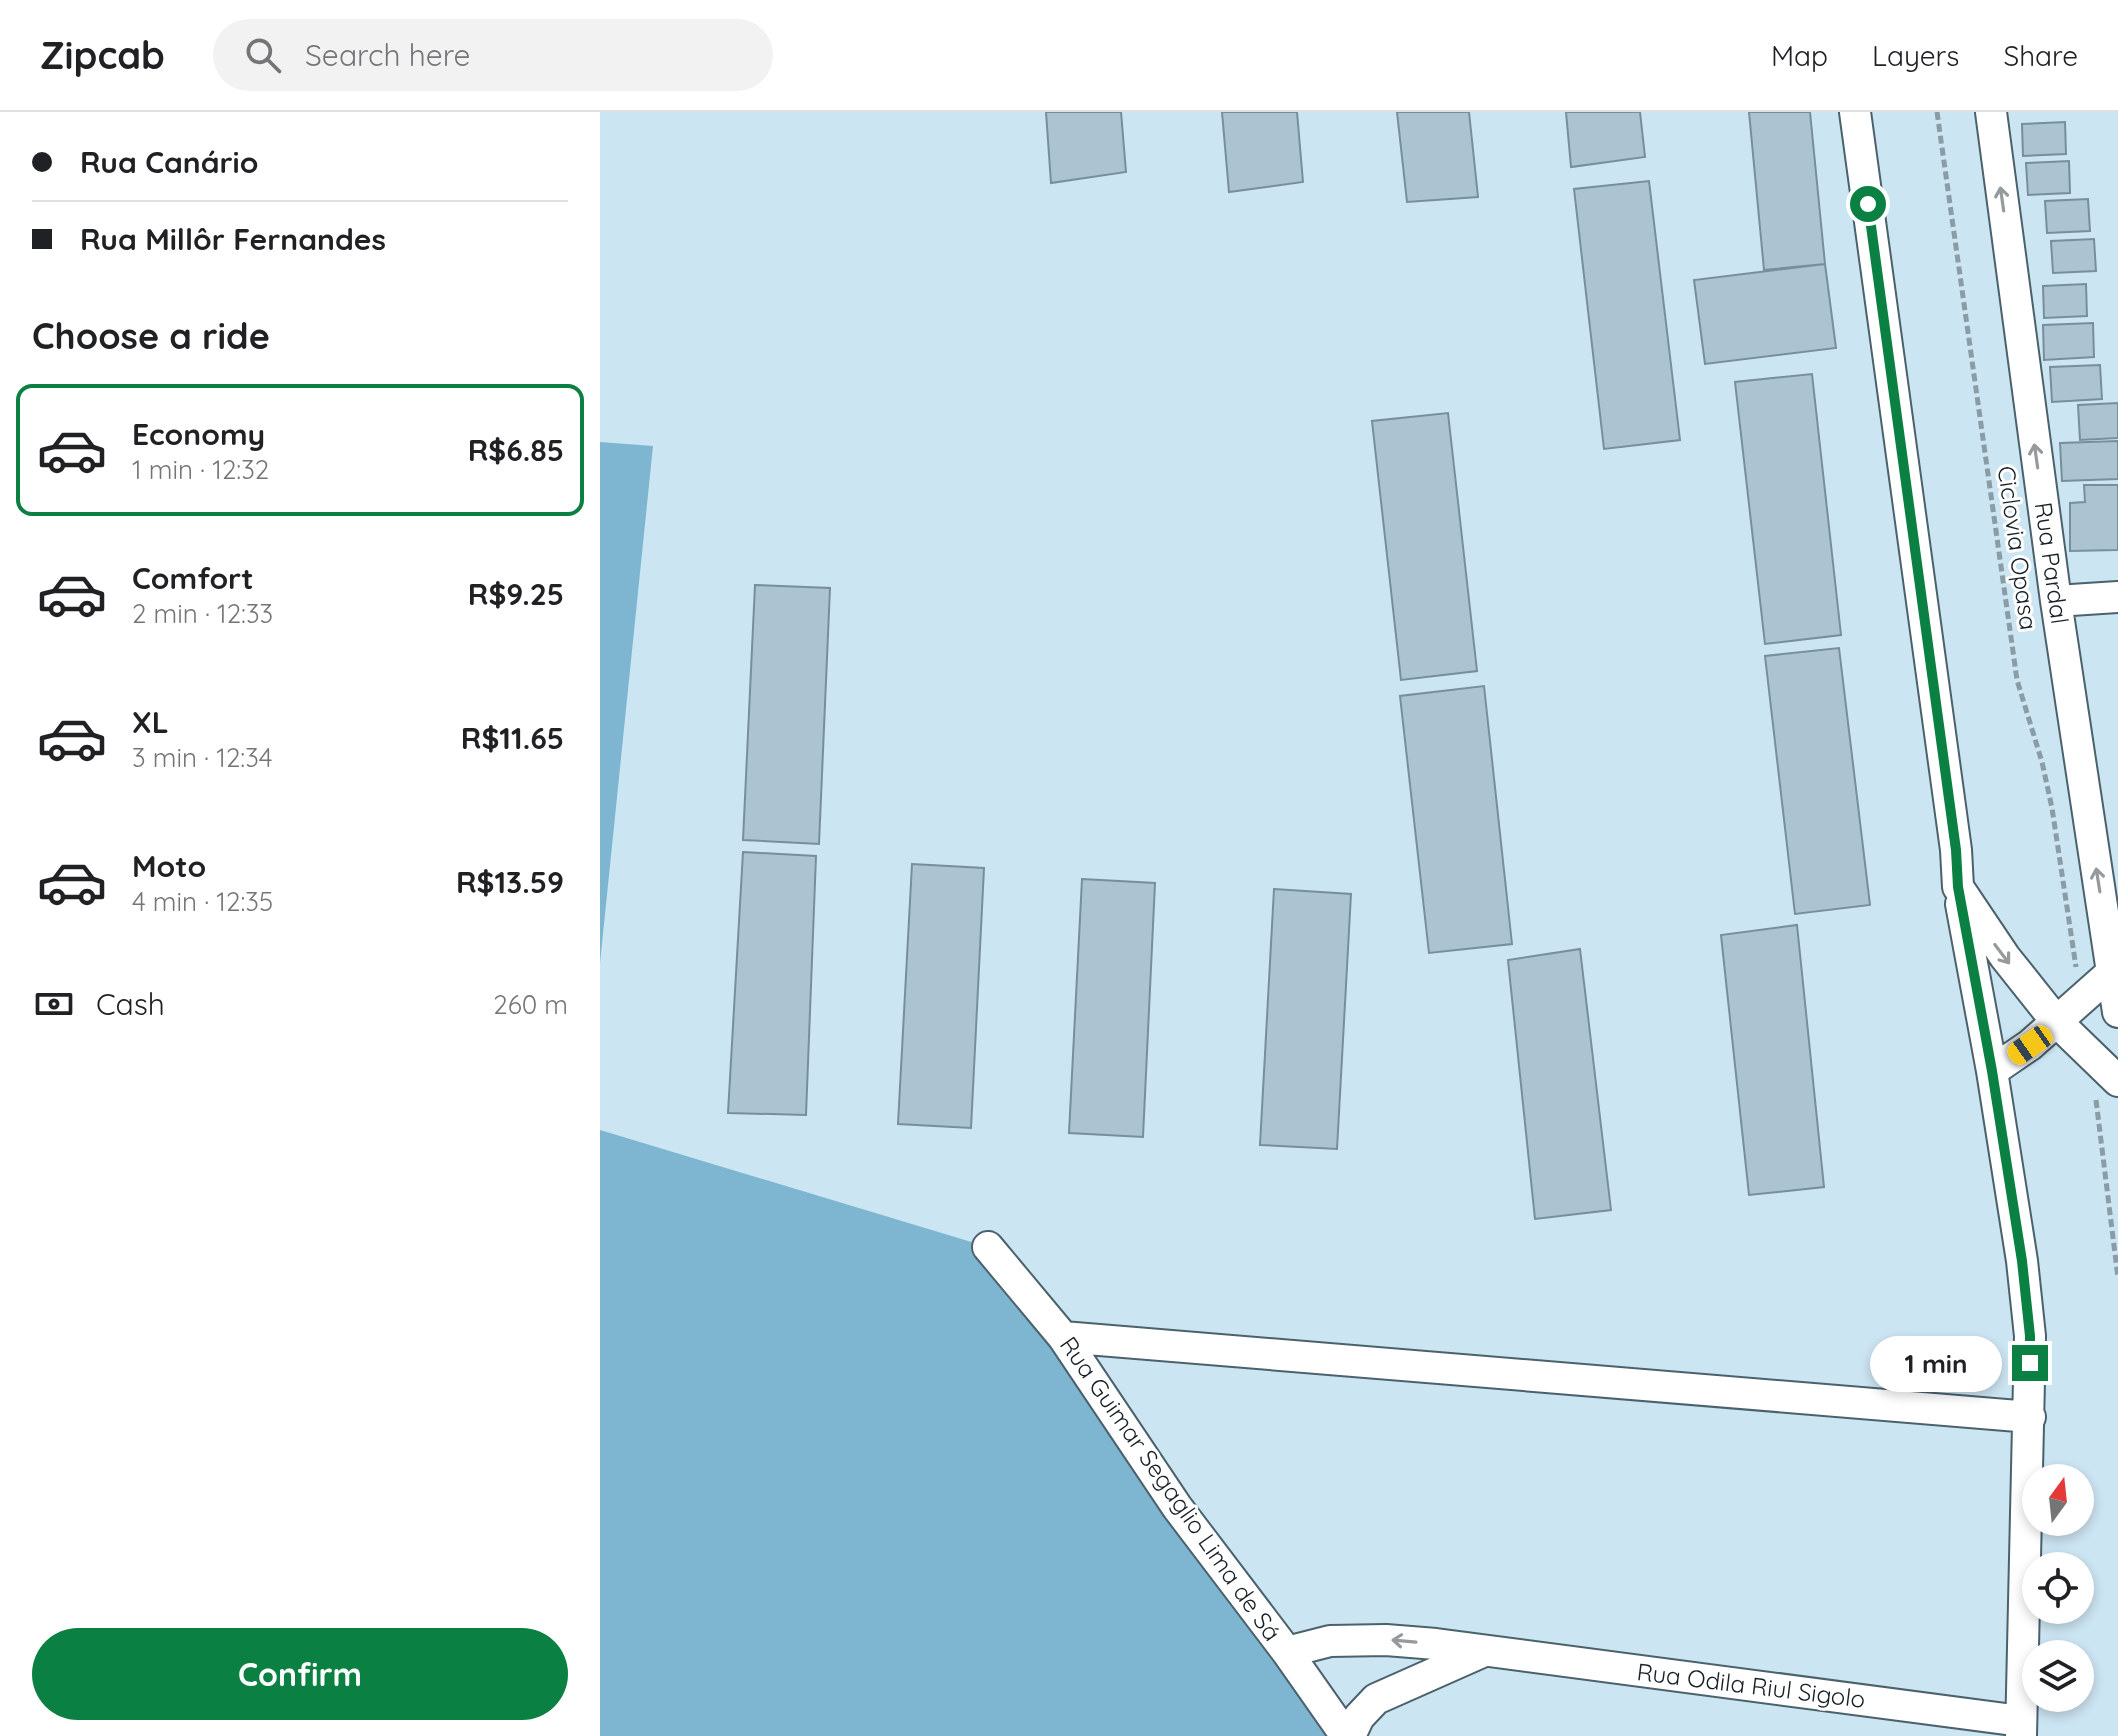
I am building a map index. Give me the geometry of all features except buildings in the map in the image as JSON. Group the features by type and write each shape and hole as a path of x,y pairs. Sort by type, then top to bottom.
{"street":[{"path":"1855,112 1954,834 1958,887 1992,1071 2022,1261 2030,1336 2021,1728"},
{"name":"Rua Pardal","path":"1991,112 2056,601 2118,1012"},
{"path":"2056,601 2118,597"},
{"path":"1958,887 2005,957 2106,1085"},
{"path":"1992,1071 2030,1045 2110,974"},
{"name":"Rua Guimar Segaglio Lima de Sá","path":"988,1247 1063,1337 1177,1507 1348,1736"},
{"path":"1063,1337 2030,1417"},
{"name":"Rua Odila Riul Sigolo","path":"1287,1652 1330,1641 1386,1640 2021,1728"},
{"path":"1348,1736 1359,1717 1376,1699 1482,1652"}],"path":[{"name":"Ciclovia Opasa","path":"1937,112 2017,680 2042,762 2052,808 2077,975"},
{"path":"2106,1085 2118,1278"}],"shaded area":[{"path":"600,442 653,446 600,963"},
{"path":"600,1130 988,1247 1355,1736 600,1736"}],"route":[{"path":"1868,204 1956,850 1958,887 1992,1071 2022,1261 2030,1363"}]}
